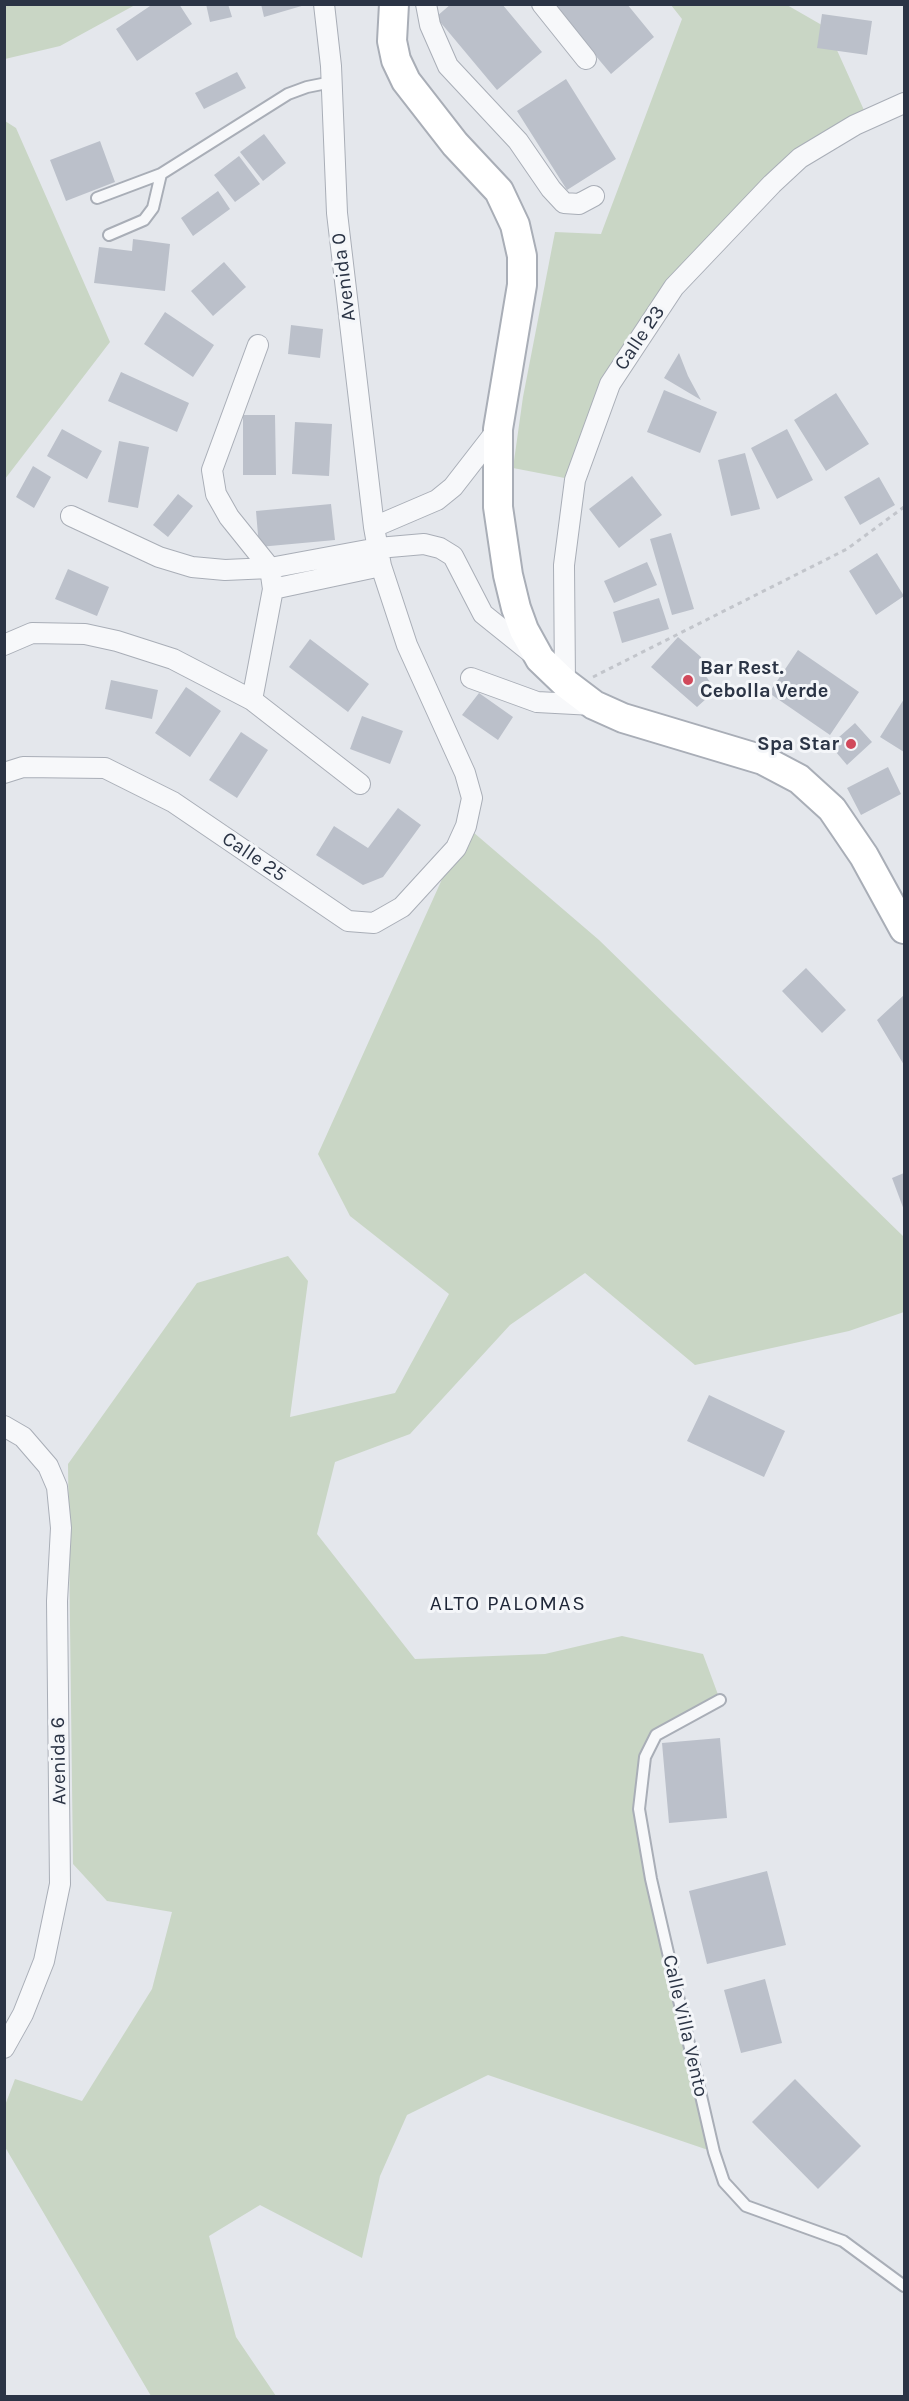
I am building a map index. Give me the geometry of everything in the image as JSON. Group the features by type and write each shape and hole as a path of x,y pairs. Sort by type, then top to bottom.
{"main road":[{"path":"394,4 392,41 396,60 406,81 455,144 499,191 515,225 522,256 522,285 498,429 498,507 508,575 524,630 540,659 568,686 594,705 640,726 763,760 799,779 832,809 864,856 904,928"}],"street":[{"name":"Avenida 0","path":"324,4 332,82 337,213 379,557 407,645 465,773 472,798 466,826"},
{"path":"426,4 430,25 448,66 518,141 551,189 564,203 579,204 594,196"},
{"path":"542,4 586,59"},
{"name":"Calle 23","path":"568,686 564,565 575,480 610,384 674,287 772,184 800,158 837,136 904,103"},
{"path":"252,700 273,589 270,568 229,517 216,494 212,470 258,345"},
{"path":"374,527 437,500 453,488 498,429"},
{"path":"71,516 159,557 192,567 225,570 270,568 379,557"},
{"path":"273,589 424,544 440,548 453,556 483,614 540,659"},
{"path":"4,645 32,633 85,634 117,640 173,659 252,700 360,784"},
{"path":"471,678 537,702 594,705"},
{"name":"Calle 25","path":"4,773 23,767 105,768 173,802 348,921 374,923 402,907 456,848 466,826"},
{"name":"Avenida 6","path":"4,1426 23,1437 48,1466 57,1487 62,1528 57,1601 60,1884 44,1961 22,2014 4,2048"}],"lane":[{"path":"97,198 161,174 288,94 332,82"},
{"path":"109,235 144,220 153,208 161,174"},
{"name":"Calle Villa Vento","path":"720,1700 656,1735 645,1757 639,1809 651,1879 714,2152 724,2182 746,2206 843,2241 904,2286"}],"path":[{"path":"568,686 846,549 904,507"}],"green space":[{"path":"4,5 135,5 60,46 5,59"},
{"path":"671,5 787,5 827,28 868,119 740,215 610,384 575,480 513,468 523,397 555,232 601,234 682,19"},
{"path":"5,121 16,128 110,342 5,479"},
{"path":"466,826 599,940 904,1237 904,1312 849,1331 695,1365 585,1273 510,1325 410,1434 335,1462 317,1534 415,1659 545,1654 622,1636 703,1654 720,1700 656,1735 645,1757 639,1809 714,2152 488,2075 407,2115 380,2176 362,2258 260,2205 209,2236 236,2337 276,2396 151,2396 5,2147 4,2108 15,2079 82,2101 152,1989 172,1912 107,1901 73,1864 68,1464 197,1283 288,1256 308,1281 290,1417 395,1393 449,1294 350,1216 318,1154"}],"building":[{"path":"153,4 179,4 192,24 137,61 116,29"},
{"path":"206,4 228,4 232,17 210,22"},
{"path":"261,4 305,4 305,5 264,17"},
{"path":"451,4 502,4 542,52 497,90 436,17"},
{"path":"552,4 627,4 654,37 611,74"},
{"path":"822,14 872,21 867,55 817,48"},
{"path":"237,72 246,88 204,109 195,93"},
{"path":"566,79 616,159 567,190 517,111"},
{"path":"264,134 286,163 263,181 240,152"},
{"path":"100,141 115,182 66,201 50,160"},
{"path":"239,156 260,184 235,202 214,175"},
{"path":"218,191 230,209 193,236 181,218"},
{"path":"133,239 170,244 165,291 94,283 99,247 132,251"},
{"path":"224,262 246,287 213,316 191,291"},
{"path":"165,312 214,345 193,377 144,344"},
{"path":"291,325 323,329 320,358 288,354"},
{"path":"679,353 688,376 701,400 664,378"},
{"path":"121,372 189,403 177,432 108,401"},
{"path":"664,390 717,412 700,453 647,432"},
{"path":"836,393 869,444 826,471 794,420"},
{"path":"243,415 275,415 276,475 243,475"},
{"path":"295,422 332,424 329,476 292,474"},
{"path":"62,429 102,451 87,479 47,456"},
{"path":"787,429 813,480 777,499 751,448"},
{"path":"119,441 149,447 138,508 108,502"},
{"path":"745,453 760,509 731,516 718,460"},
{"path":"33,466 51,477 34,508 16,497"},
{"path":"632,476 662,515 619,548 589,509"},
{"path":"879,477 895,505 860,525 844,497"},
{"path":"178,494 193,506 168,537 153,525"},
{"path":"331,504 335,540 259,547 256,511"},
{"path":"671,533 694,609 672,615 650,539"},
{"path":"877,553 904,596 876,615 849,571"},
{"path":"647,562 657,585 614,603 604,581"},
{"path":"68,569 109,587 97,616 55,599"},
{"path":"659,598 669,629 622,643 613,612"},
{"name":"Bar Rest. Cebolla Verde","path":"678,637 701,657 702,671 716,690 697,707 651,667"},
{"path":"310,639 369,684 348,712 289,667"},
{"path":"798,650 859,692 830,735 769,693"},
{"path":"111,680 158,690 152,719 105,709"},
{"path":"186,687 221,711 190,757 155,733"},
{"path":"479,693 513,717 498,740 462,715"},
{"path":"904,699 904,752 880,737"},
{"path":"362,716 403,731 390,764 350,749"},
{"name":"Spa Star","path":"855,723 872,742 847,765 830,745"},
{"path":"241,732 268,750 237,798 209,780"},
{"path":"888,767 901,794 861,815 847,788"},
{"path":"398,808 421,825 383,877 363,885 316,855 334,826 368,848"},
{"path":"806,968 846,1010 822,1033 782,991"},
{"path":"904,995 904,1065 877,1020"},
{"path":"904,1173 904,1210 892,1178"},
{"path":"709,1395 785,1431 764,1477 687,1441"},
{"path":"720,1738 727,1818 669,1823 662,1743"},
{"path":"767,1871 786,1945 707,1964 689,1891"},
{"path":"765,1979 782,2043 741,2053 724,1990"},
{"path":"795,2079 861,2146 818,2189 752,2122"}],"place":[{"name":"Bar Rest. Cebolla Verde","path":"688,680"},
{"name":"Spa Star","path":"851,744"}],"district":[{"name":"ALTO PALOMAS","path":"508,1604"}]}
